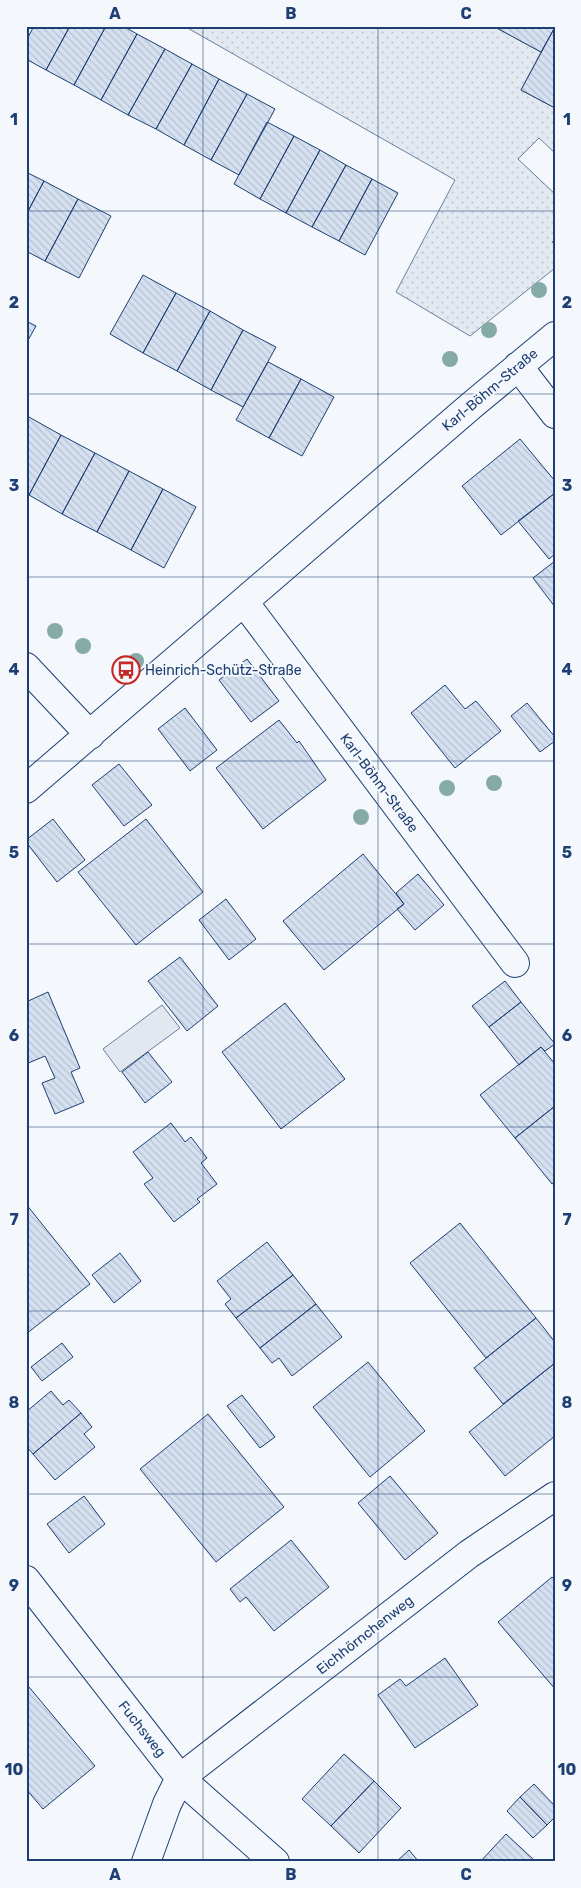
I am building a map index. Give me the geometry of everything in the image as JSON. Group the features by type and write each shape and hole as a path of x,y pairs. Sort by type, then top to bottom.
{"street":[{"name":"Karl-Böhm-Straße","path":"26,789 555,336"},
{"path":"518,366 555,414"},
{"name":"Karl-Böhm-Straße","path":"244,602 515,963"},
{"path":"26,667 90,735"},
{"name":"Eichhörnchenweg","path":"180,1778 469,1554 555,1496"},
{"name":"Fuchsweg","path":"26,1580 180,1778 275,1862"},
{"path":"146,1862 167,1804 180,1778"}],"shaded area":[{"path":"184,26 493,26 541,52 521,90 555,108 555,153 539,138 518,159 555,194 555,239 552,242 555,244 555,268 470,336 396,292 455,180"},
{"path":"162,1005 180,1028 120,1072 103,1049"}],"building":[{"path":"34,26 70,26 46,70 26,59 26,41"},
{"path":"70,26 106,26 74,85 46,70"},
{"path":"106,26 123,26 137,34 101,100 74,85"},
{"path":"493,26 555,26 555,27 541,52"},
{"path":"555,27 555,108 521,90"},
{"path":"137,34 165,49 128,115 101,100"},
{"path":"165,49 192,64 156,129 128,115"},
{"path":"192,64 219,79 184,145 156,129"},
{"path":"219,79 247,94 211,160 184,145"},
{"path":"247,94 275,109 239,175 211,160"},
{"path":"267,122 294,136 260,199 234,184"},
{"path":"294,136 320,150 286,213 260,199"},
{"path":"320,150 346,165 312,227 286,213"},
{"path":"346,165 372,179 339,241 312,227"},
{"path":"26,172 44,181 26,215"},
{"path":"372,179 398,193 365,255 339,241"},
{"path":"44,181 78,199 45,261 26,251 26,215"},
{"path":"78,199 111,216 79,278 45,261"},
{"path":"143,275 176,293 143,353 110,334"},
{"path":"176,293 210,311 177,371 143,353"},
{"path":"210,311 243,330 211,390 177,371"},
{"path":"26,321 36,326 26,344"},
{"path":"243,330 276,347 243,407 211,390"},
{"path":"268,362 301,379 269,438 236,420"},
{"path":"301,379 334,397 302,456 269,438"},
{"path":"29,417 61,435 29,495 26,494 26,422"},
{"path":"61,435 95,453 62,514 29,495"},
{"path":"520,439 555,481 555,493 501,535 462,486"},
{"path":"95,453 129,471 97,532 62,514"},
{"path":"129,471 163,489 131,550 97,532"},
{"path":"163,489 196,507 164,568 131,550"},
{"path":"555,493 555,554 549,559 518,521"},
{"path":"555,561 555,607 533,578"},
{"path":"247,659 279,701 251,722 219,680"},
{"path":"445,685 465,709 476,701 501,731 455,768 411,713"},
{"path":"527,703 555,737 555,741 540,752 511,716"},
{"path":"185,708 217,750 190,771 158,729"},
{"path":"279,720 297,743 299,741 326,780 263,829 216,768"},
{"path":"119,764 152,805 124,826 92,785"},
{"path":"53,819 85,860 57,882 26,842 26,840"},
{"path":"146,819 203,892 136,945 78,872"},
{"path":"363,854 404,904 324,970 283,921"},
{"path":"418,874 444,905 415,930 397,909 404,904 396,893"},
{"path":"226,899 256,939 229,960 199,920"},
{"path":"180,957 218,1006 187,1031 148,981"},
{"path":"505,981 521,1002 489,1027 472,1006"},
{"path":"48,992 80,1068 71,1072 84,1102 55,1114 42,1083 55,1078 45,1056 26,1064 26,1018 28,1017 26,1002"},
{"path":"521,1002 555,1044 545,1051 541,1047 519,1065 489,1027"},
{"path":"285,1003 345,1079 281,1129 222,1052"},
{"path":"541,1047 555,1064 555,1106 515,1138 480,1095"},
{"path":"148,1052 172,1082 145,1103 122,1072"},
{"path":"555,1106 555,1182 552,1184 515,1138"},
{"path":"171,1123 185,1142 191,1137 207,1158 201,1163 217,1184 197,1199 200,1202 174,1222 144,1184 153,1178 133,1152"},
{"path":"26,1204 90,1284 26,1334"},
{"path":"460,1223 536,1318 486,1358 410,1263"},
{"path":"267,1242 293,1275 236,1318 225,1304 231,1299 217,1281"},
{"path":"120,1253 141,1281 114,1303 92,1275"},
{"path":"293,1275 316,1304 260,1348 236,1318"},
{"path":"316,1304 342,1337 292,1376 279,1358 272,1363 260,1348"},
{"path":"536,1318 555,1342 555,1363 503,1404 474,1368"},
{"path":"62,1343 73,1357 42,1381 31,1367"},
{"path":"368,1362 425,1431 370,1477 313,1407"},
{"path":"555,1363 555,1436 505,1476 469,1432"},
{"path":"51,1391 63,1405 69,1400 81,1413 33,1454 26,1446 26,1412"},
{"path":"242,1395 275,1437 260,1448 227,1406"},
{"path":"81,1413 92,1427 84,1434 95,1447 55,1480 33,1454"},
{"path":"208,1414 284,1507 216,1562 140,1469"},
{"path":"390,1476 438,1533 405,1560 358,1503"},
{"path":"84,1496 105,1524 69,1553 47,1524"},
{"path":"291,1540 329,1587 274,1631 246,1597 240,1602 230,1589"},
{"path":"552,1577 555,1580 555,1689 498,1622"},
{"path":"445,1658 478,1705 415,1748 378,1695 400,1679 406,1686"},
{"path":"29,1687 95,1766 43,1809 26,1789 26,1689"},
{"path":"344,1754 374,1781 331,1826 302,1799"},
{"path":"374,1781 401,1808 359,1853 331,1826"},
{"path":"534,1784 555,1806 555,1817 547,1825 520,1797"},
{"path":"520,1797 547,1825 533,1838 507,1811"},
{"path":"506,1834 534,1860 532,1862 480,1862"},
{"path":"409,1850 419,1862 396,1862"}],"place":[{"name":"Heinrich-Schütz-Straße","path":"126,670"}]}
